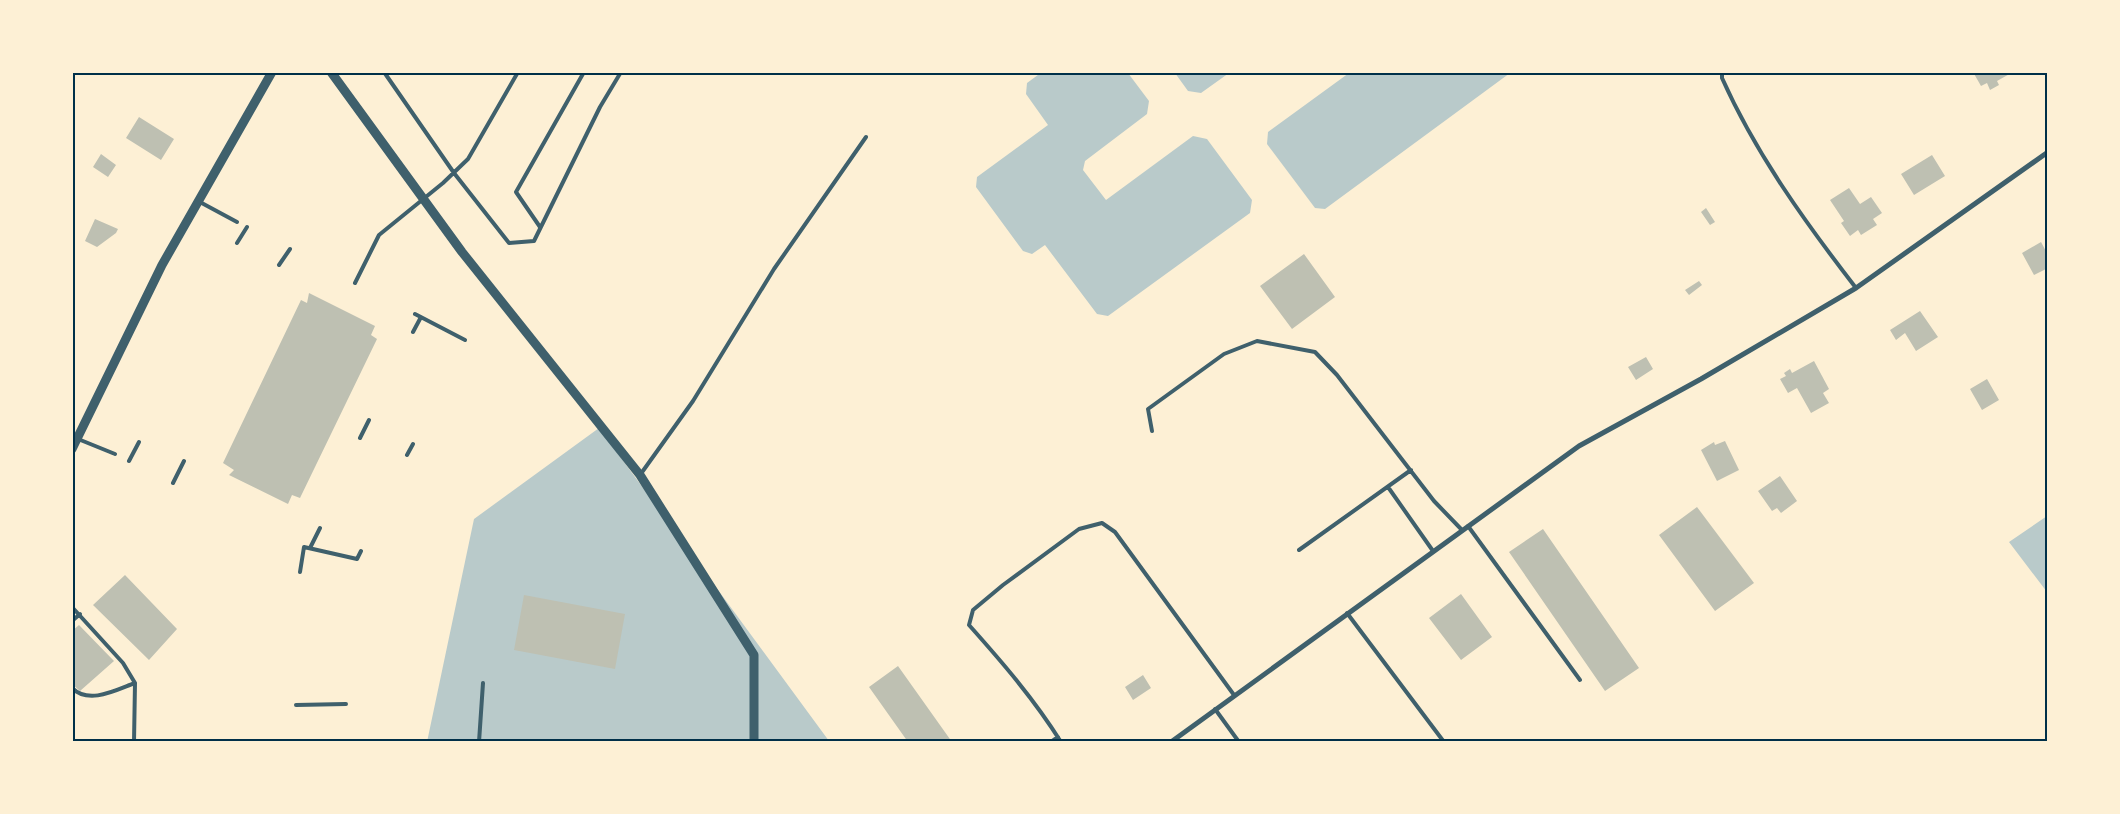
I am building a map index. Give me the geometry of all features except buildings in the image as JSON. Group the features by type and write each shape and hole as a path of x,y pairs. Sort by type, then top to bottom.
{"street":[{"path":"72,449 162,265 272,72"},
{"path":"331,72 462,252 640,475 754,655 754,742"},
{"path":"1171,742 1579,446 1856,288 2048,152"}],"lane":[{"path":"384,72 454,173 509,242 534,240 600,108 621,72"},
{"path":"356,283 379,235 424,200 468,158 518,72"},
{"path":"540,227 516,192 584,72"},
{"path":"1722,72 1722,78 1737,112 1796,209 1856,288"},
{"path":"640,475 693,402 774,269 866,137"},
{"path":"198,201 238,222"},
{"path":"237,243 247,227"},
{"path":"280,265 290,249"},
{"path":"415,314 465,340"},
{"path":"413,332 421,317"},
{"path":"1152,431 1148,409 1224,354 1257,341 1316,352 1337,375 1434,501 1462,530"},
{"path":"360,438 369,420"},
{"path":"78,439 115,454"},
{"path":"129,461 139,442"},
{"path":"407,454 413,444"},
{"path":"173,483 184,461"},
{"path":"1299,550 1411,470"},
{"path":"1388,487 1433,551"},
{"path":"1061,742 1002,662 969,625 973,610 1003,584 1079,529 1102,523 1115,532 1234,695"},
{"path":"1468,526 1580,680"},
{"path":"310,548 320,528"},
{"path":"300,572 304,547 357,559 361,551"},
{"path":"72,608 80,614 123,663 135,683 134,742"},
{"path":"1347,613 1444,742"},
{"path":"72,621 80,614"},
{"path":"72,688 80,695 89,696 101,695 135,683"},
{"path":"479,742 483,683"},
{"path":"296,705 346,704"},
{"path":"1215,709 1239,742"},
{"path":"1051,742 1058,737"}],"shaded area":[{"path":"1042,72 1128,73 1149,101 1147,114 1085,161 1083,170 1106,200 1193,136 1207,139 1252,200 1250,213 1108,316 1097,314 1045,245 1032,254 1023,251 976,187 977,177 1048,125 1026,94 1027,83"},
{"path":"1175,73 1229,73 1201,93 1188,91"},
{"path":"1349,73 1510,73 1325,209 1315,208 1267,144 1268,132"},
{"path":"599,428 829,741 427,742 474,519"},
{"path":"2047,516 2047,592 2009,542"}]}
